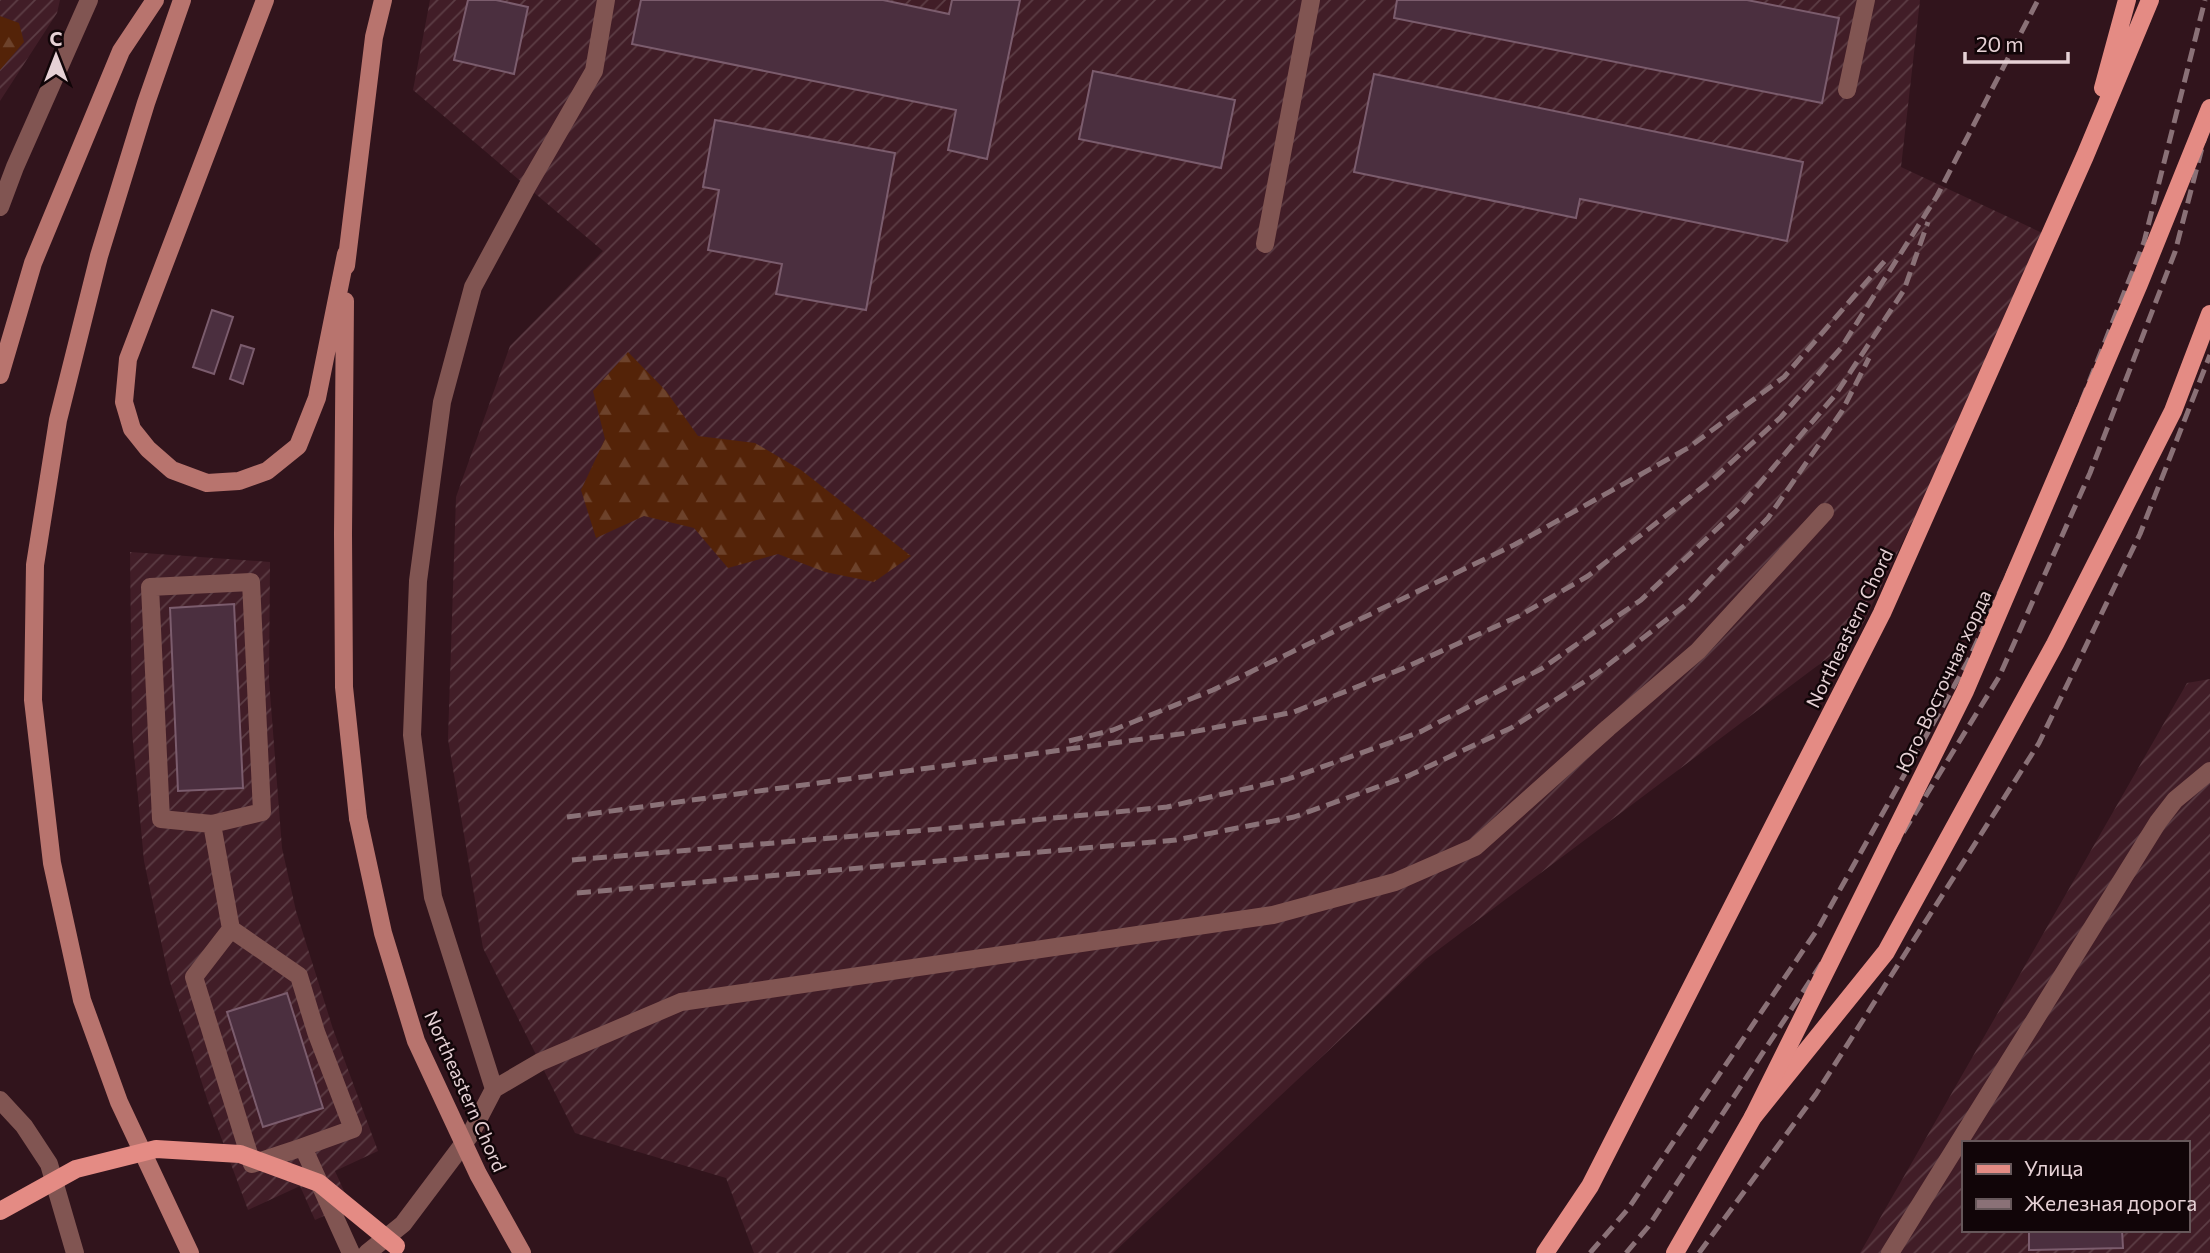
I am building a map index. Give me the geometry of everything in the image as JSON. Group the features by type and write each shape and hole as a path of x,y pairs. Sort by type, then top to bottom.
{"main road":[{"path":"0,374 33,263 121,51 155,0"},
{"path":"182,0 146,103 99,256 58,420 35,565 33,700 52,863 82,1000 119,1102 190,1253"},
{"path":"265,0 128,359 124,402 132,429 148,449 172,470 207,483 239,481 267,471 298,446 317,397 346,254 374,37 383,0"},
{"path":"2085,156 2127,0"},
{"name":"Northeastern Chord","path":"1545,1253 1590,1186 1882,613 2085,156 2150,0"},
{"name":"Юго-Восточная хорда","path":"1675,1253 1754,1117 1965,691 2139,284 2210,108"},
{"name":"Northeastern Chord","path":"346,254 342,534 344,687 358,818 383,933 416,1041 478,1174 522,1253"},
{"path":"1754,1117 1886,952 2055,644 2173,411 2210,314"},
{"path":"0,1211 76,1169 156,1149 240,1154 319,1183 398,1250"}],"lane":[{"path":"0,207 89,0"},
{"path":"494,1089 433,897 412,735 418,581 442,402 473,287 594,71 606,0"},
{"path":"1265,244 1311,0"},
{"path":"1847,90 1866,0"},
{"path":"367,1253 403,1224 470,1135 494,1089 540,1062 681,1002 1273,915 1395,882 1475,847 1698,651 1825,512"},
{"path":"251,582 262,812 212,824 161,819 150,587 251,582"},
{"path":"1890,1253 2158,822 2175,800 2210,771"},
{"path":"212,824 230,929 299,976 316,1032 353,1129 252,1164 194,977 230,929"},
{"path":"0,1100 24,1126 49,1164 75,1253"},
{"path":"303,1147 351,1253"}],"shaded area":[{"path":"0,0 60,0 57,13 0,101"},
{"path":"430,0 1920,0 1901,167 2051,237 1857,636 1426,959 1113,1253 754,1253 726,1178 575,1133 483,948 448,739 456,497 510,346 603,251 413,90"},
{"path":"130,552 270,562 269,680 282,848 296,911 333,1029 378,1151 335,1171 350,1204 315,1220 300,1186 248,1210 208,1102 169,979 144,861 132,732"},
{"path":"2210,679 2210,1253 1860,1253 2187,683"}],"green space":[{"path":"0,16 19,23 24,42 0,70"},
{"path":"628,352 666,391 698,436 755,443 801,470 911,556 874,582 825,572 778,554 728,568 694,528 644,516 596,538 581,490 605,439 593,391"}],"building":[{"path":"468,0 496,0 528,7 514,74 454,60"},
{"path":"641,0 883,0 949,14 952,0 1020,0 987,159 948,150 956,110 632,44"},
{"path":"1397,0 1747,0 1839,18 1822,103 1394,18"},
{"path":"1093,71 1235,100 1221,168 1079,139"},
{"path":"1374,74 1803,162 1787,241 1580,199 1576,218 1354,172"},
{"path":"715,120 895,153 866,310 776,294 782,264 708,250 719,190 703,187"},
{"path":"212,310 233,317 214,374 193,367"},
{"path":"241,345 254,349 243,384 230,379"},
{"path":"234,604 243,788 178,791 170,608"},
{"path":"287,993 323,1108 263,1127 227,1012"},
{"path":"2029,1232 2122,1232 2123,1248 2029,1250"}],"railway":[{"path":"567,817 1187,733 1294,712 1404,668 1519,616 1588,576 1713,479 1781,417 1841,348 1937,196 2038,0"},
{"path":"1590,1253 1628,1209 1819,927 1968,661 2046,492 2144,242 2205,0"},
{"path":"1626,1253 1648,1227 1837,940 1999,677 2090,473 2175,252 2210,117"},
{"path":"572,860 1167,807 1288,779 1420,732 1541,669 1641,600 1736,511 1836,394 1904,290 1928,222"},
{"path":"1069,741 1113,730 1213,690 1514,545 1688,448 1784,377 1889,256"},
{"path":"1699,1253 1816,1094 2039,743 2140,534 2210,355"},
{"path":"577,893 1176,840 1294,817 1408,776 1511,728 1595,675 1687,604 1768,518 1842,411 1869,358"}]}
